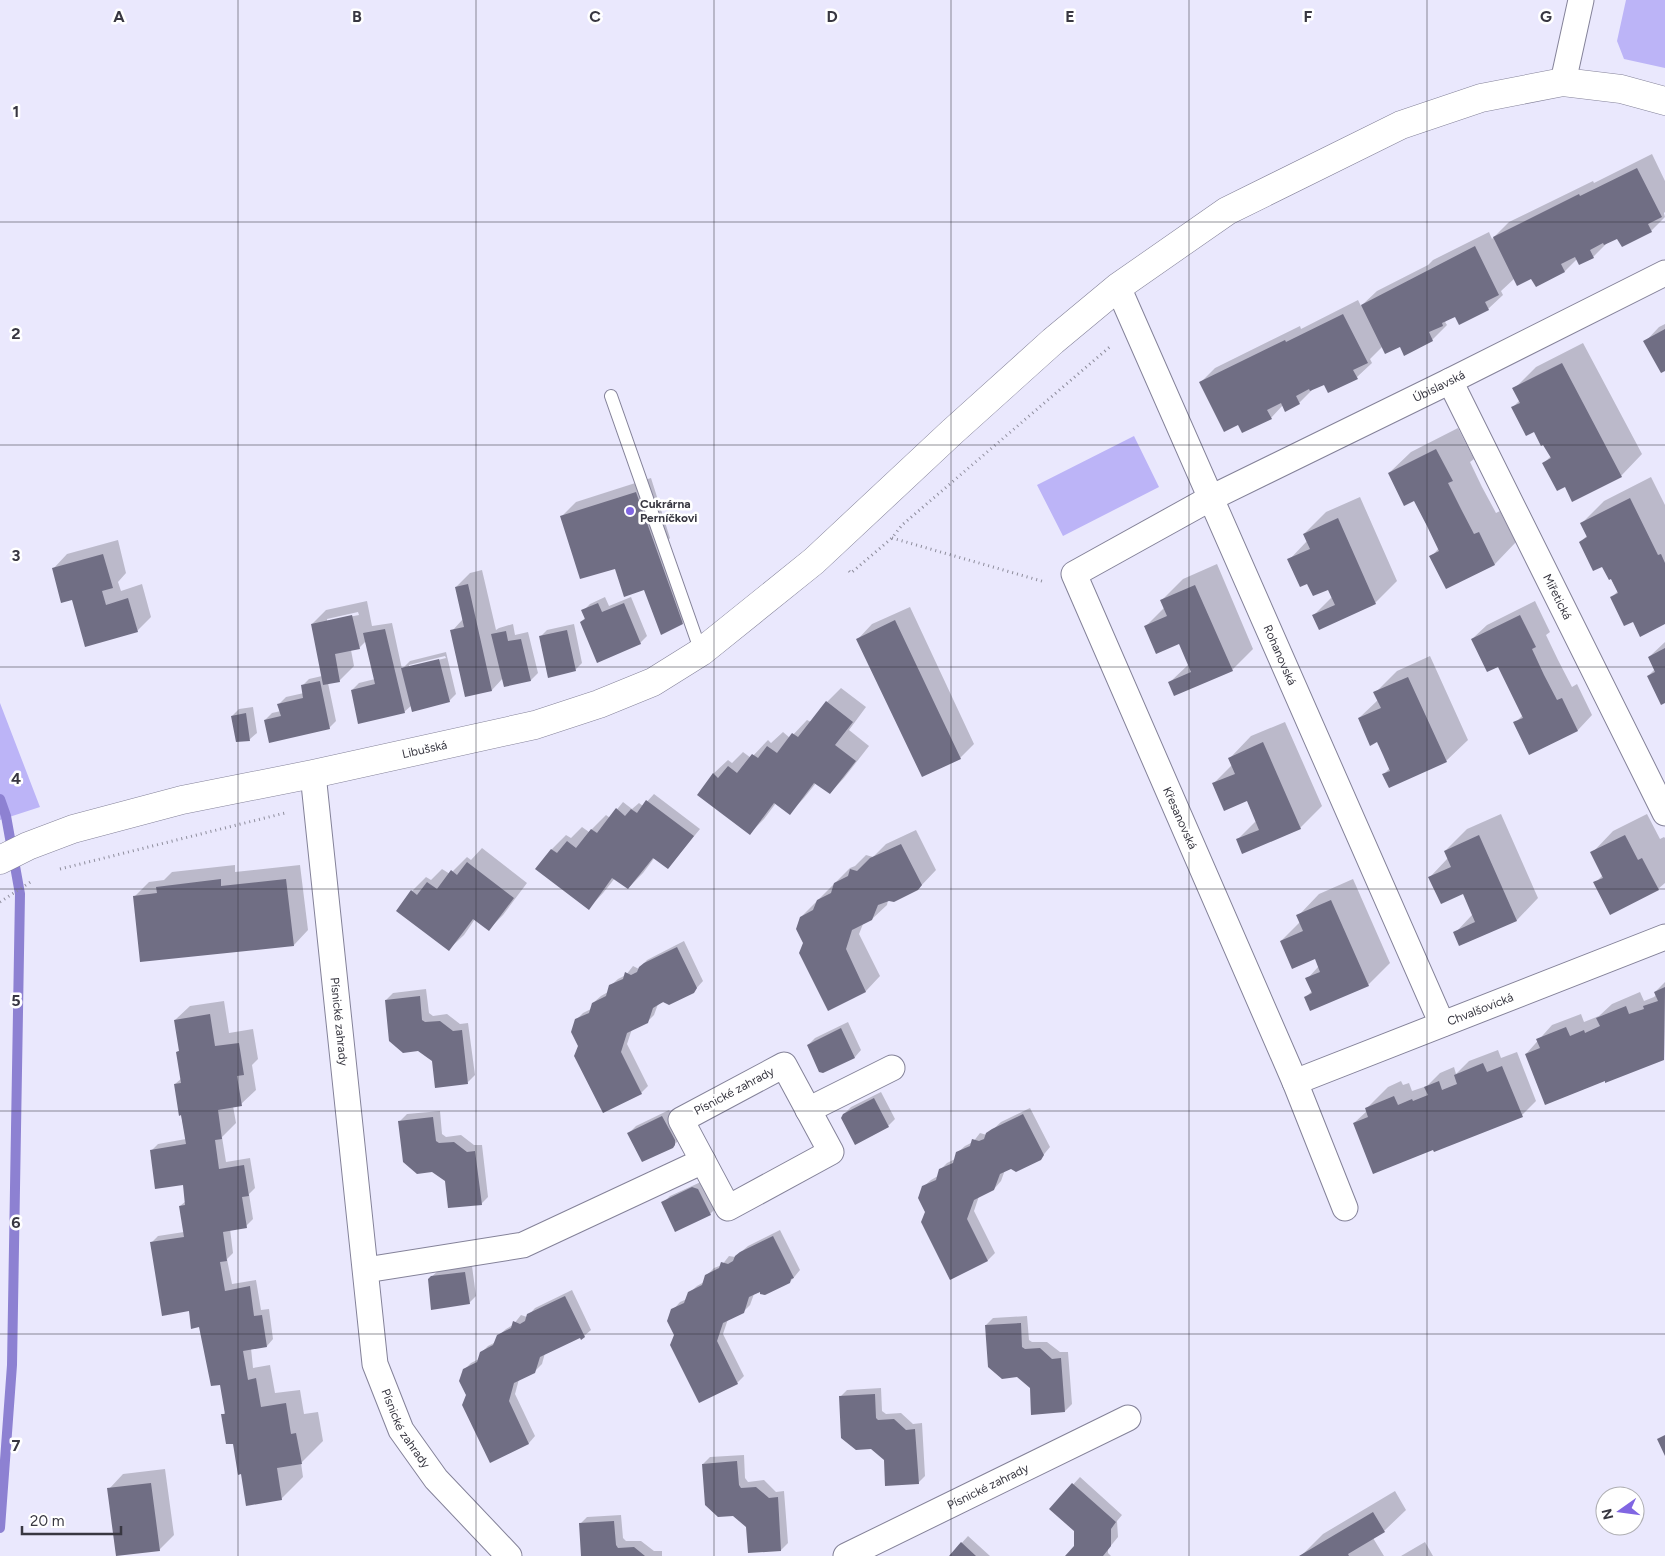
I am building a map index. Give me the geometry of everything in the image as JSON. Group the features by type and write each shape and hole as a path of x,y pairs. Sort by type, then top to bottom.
{"street":[{"path":"1563,82 1581,0"},
{"name":"Libušská","path":"0,860 28,846 72,829 182,800 313,774 535,725 599,704 654,682 701,652 814,561 1053,341 1118,287 1227,211 1401,125 1481,98 1563,82 1621,89 1665,101"},
{"name":"Úbislavská","path":"1211,498 1665,273"},
{"name":"Rohanovská","path":"1118,287 1442,1024"},
{"name":"Miřetická","path":"1450,381 1665,813"},
{"name":"Křesanovská","path":"1211,498 1074,574 1295,1082 1346,1208"},
{"name":"Písnické zahrady","path":"313,774 375,1364 401,1430 436,1479 508,1556"},
{"name":"Chvalšovická","path":"1295,1082 1665,937"},
{"name":"Písnické zahrady","path":"784,1065 808,1110 831,1152 728,1208 681,1120 784,1065"},
{"path":"808,1110 892,1068"},
{"path":"366,1270 523,1245 703,1161"},
{"name":"Písnické zahrady","path":"846,1556 1128,1418"}],"lane":[{"path":"611,396 701,652"}],"path":[{"path":"845,568 851,573 892,538 902,525 1135,325"},
{"path":"892,538 1082,593"},
{"path":"54,870 315,805"},
{"path":"1,901 39,877"}],"shaded area":[{"path":"1626,0 1665,0 1665,68 1624,59 1617,41"},
{"path":"1134,436 1159,487 1063,536 1037,485"},
{"path":"0,703 40,807 0,820"}],"building":[{"path":"1637,168 1662,217 1648,224 1652,232 1622,247 1617,239 1604,245 1603,243 1590,250 1594,258 1579,265 1575,257 1561,264 1565,272 1536,287 1531,279 1517,286 1493,237 1579,194 1580,196"},
{"path":"1475,246 1499,295 1485,302 1489,310 1459,325 1455,317 1442,323 1443,326 1429,332 1433,341 1404,356 1400,347 1385,354 1361,305"},
{"path":"1343,314 1368,363 1353,370 1358,379 1328,393 1324,385 1310,391 1309,389 1296,396 1300,404 1285,412 1281,403 1267,410 1272,419 1242,433 1238,425 1224,432 1199,382"},
{"path":"1665,329 1665,371 1661,373 1643,341"},
{"path":"1562,363 1622,477 1572,502 1565,487 1557,491 1542,463 1551,458 1543,445 1541,446 1534,432 1526,436 1511,407 1520,403 1512,388"},
{"path":"1436,449 1453,481 1448,483 1461,509 1474,534 1479,532 1495,565 1446,589 1429,556 1439,551 1427,526 1414,501 1404,506 1388,473"},
{"path":"636,492 683,624 661,635 644,590 624,597 615,569 580,579 560,516"},
{"path":"1630,498 1658,555 1661,554 1665,563 1665,624 1640,637 1633,622 1624,626 1610,597 1618,593 1611,579 1609,580 1602,567 1593,571 1579,542 1587,537 1580,523"},
{"path":"1338,518 1376,604 1319,630 1312,615 1335,605 1328,590 1313,596 1307,584 1300,587 1287,559 1310,549 1303,534"},
{"path":"103,554 113,588 102,591 106,605 128,598 138,632 85,647 72,600 61,603 52,568"},
{"path":"468,584 492,691 465,697 450,630 464,627 455,587"},
{"path":"1195,585 1233,671 1174,696 1168,682 1191,672 1179,644 1156,654 1144,626 1167,616 1160,600"},
{"path":"598,603 602,612 624,603 641,644 597,663 580,622 585,619 581,610"},
{"path":"352,615 360,649 335,654 340,682 323,685 311,624"},
{"path":"1520,615 1536,647 1532,649 1544,675 1557,700 1562,698 1578,731 1529,755 1513,722 1523,718 1498,667 1487,672 1471,639"},
{"path":"895,620 961,759 922,777 856,639"},
{"path":"385,629 405,713 358,724 351,690 375,684 363,633"},
{"path":"567,630 576,671 548,678 539,636"},
{"path":"506,631 508,641 521,639 531,681 504,687 491,634"},
{"path":"1665,648 1665,703 1661,705 1647,676 1655,672 1648,657"},
{"path":"439,659 450,702 412,712 401,668"},
{"path":"1408,677 1447,762 1389,788 1382,774 1390,771 1383,755 1377,742 1370,746 1358,718 1381,708 1373,692"},
{"path":"320,681 330,729 269,743 264,720 281,716 277,704 303,698 301,685"},
{"path":"826,701 853,722 835,745 856,761 830,794 814,783 790,815 774,803 750,835 697,795 713,773 718,778 728,766 737,773 752,754 758,758 767,746 777,753 792,733 798,737"},
{"path":"246,713 250,741 236,742 231,716"},
{"path":"1263,742 1301,829 1242,854 1236,839 1259,830 1247,801 1224,811 1212,783 1235,774 1228,758"},
{"path":"646,800 694,836 668,869 653,858 628,889 612,878 589,910 535,869 551,849 557,853 567,841 576,848 591,829 597,833 616,808 625,816 631,809 637,813"},
{"path":"1479,835 1517,921 1459,946 1453,932 1475,922 1463,894 1441,904 1428,877 1451,867 1444,851"},
{"path":"1625,835 1638,860 1642,858 1659,890 1610,915 1593,882 1603,878 1590,852"},
{"path":"901,844 922,885 918,890 894,902 889,901 878,905 872,920 852,930 846,949 866,992 828,1011 799,953 803,943 796,929 800,917 813,910 817,900 831,893 834,883 848,876 850,869 857,871 870,858"},
{"path":"467,862 514,898 489,931 473,919 449,951 396,911 411,890 417,895 427,882 437,889 451,870 457,875"},
{"path":"221,879 221,886 286,879 294,946 140,962 133,896 157,893 156,887"},
{"path":"1331,900 1369,986 1310,1011 1304,997 1312,993 1305,978 1320,972 1315,959 1292,969 1280,941 1303,931 1296,915"},
{"path":"677,947 697,988 694,993 669,1005 663,1002 653,1008 648,1023 627,1033 621,1052 642,1094 603,1113 574,1056 578,1046 571,1032 575,1019 589,1013 592,1003 606,996 609,985 623,979 625,972 631,975 637,972 644,963"},
{"path":"1665,987 1664,1060 1545,1105 1525,1054 1540,1048 1536,1039 1566,1027 1570,1036 1584,1030 1585,1033 1600,1026 1596,1018 1626,1006 1629,1014 1644,1009 1643,1006 1658,1001 1654,992"},
{"path":"420,996 422,1020 425,1022 440,1021 453,1031 462,1030 468,1084 435,1088 432,1061 418,1051 403,1053 389,1041 385,1000"},
{"path":"210,1014 215,1046 239,1043 244,1075 237,1076 242,1106 218,1110 222,1139 215,1140 219,1169 244,1165 249,1196 242,1197 247,1228 223,1232 227,1261 220,1262 225,1291 250,1286 254,1316 262,1315 267,1347 243,1351 248,1380 256,1378 261,1407 286,1403 291,1434 296,1433 302,1464 277,1468 282,1500 246,1506 241,1474 238,1475 233,1444 226,1444 221,1414 225,1414 220,1385 211,1386 199,1327 191,1329 189,1311 162,1316 150,1242 184,1237 179,1206 185,1205 183,1185 155,1189 150,1150 186,1144 174,1084 181,1083 176,1052 179,1051 174,1020"},
{"path":"841,1028 855,1058 823,1073 819,1072 807,1045"},
{"path":"1483,1063 1487,1072 1502,1066 1523,1117 1373,1174 1353,1123 1368,1117 1365,1108 1394,1096 1398,1105 1412,1099 1413,1101 1428,1095 1424,1087 1439,1081 1442,1090 1457,1084 1454,1075"},
{"path":"874,1098 889,1127 855,1145 841,1118 843,1114"},
{"path":"1023,1114 1044,1155 1041,1160 1016,1172 1011,1169 1000,1174 994,1190 974,1200 967,1219 988,1261 950,1280 921,1222 925,1212 918,1198 922,1186 936,1180 939,1169 953,1163 956,1152 970,1146 972,1139 979,1141 984,1139 986,1133 992,1129"},
{"path":"662,1116 675,1140 675,1145 673,1148 642,1162 627,1133"},
{"path":"433,1117 436,1141 439,1143 454,1142 467,1152 475,1151 482,1205 448,1208 445,1181 432,1172 417,1174 403,1162 398,1121"},
{"path":"692,1187 698,1189 711,1215 675,1232 661,1202"},
{"path":"773,1236 794,1278 791,1279 790,1283 765,1295 760,1294 760,1292 749,1297 744,1313 723,1323 717,1341 738,1384 699,1403 670,1345 674,1335 667,1321 671,1309 684,1303 688,1292 702,1285 705,1275 719,1268 721,1262 728,1264 740,1252"},
{"path":"465,1272 470,1304 431,1310 428,1279 431,1276"},
{"path":"565,1296 585,1337 540,1357 535,1373 514,1383 509,1401 529,1444 490,1463 462,1405 466,1395 459,1381 463,1369 477,1362 480,1352 493,1345 497,1335 511,1328 513,1321 520,1324 525,1321 527,1314"},
{"path":"1021,1323 1022,1347 1025,1349 1040,1348 1052,1359 1061,1358 1065,1412 1031,1415 1030,1388 1017,1377 1002,1379 988,1367 985,1325"},
{"path":"875,1394 876,1418 878,1420 894,1419 906,1430 915,1429 919,1484 885,1486 884,1460 871,1449 856,1450 841,1438 839,1396"},
{"path":"1665,1435 1665,1456 1657,1439"},
{"path":"737,1461 739,1485 741,1488 756,1487 769,1498 778,1497 781,1551 748,1553 746,1527 733,1516 718,1517 705,1505 702,1464"},
{"path":"151,1483 160,1551 116,1556 107,1488"},
{"path":"1072,1483 1116,1522 1111,1529 1111,1546 1103,1556 1065,1556 1074,1546 1074,1531 1049,1509"},
{"path":"1373,1512 1385,1532 1348,1554 1349,1556 1299,1556"},
{"path":"614,1521 616,1545 618,1548 634,1547 645,1556 581,1556 579,1523"},
{"path":"961,1542 976,1556 949,1556"}],"waterway":[{"path":"0,799 6,816 20,894 12,1365 0,1528"}],"place":[{"name":"Cukrárna Perníčkovi","path":"630,511"}]}
